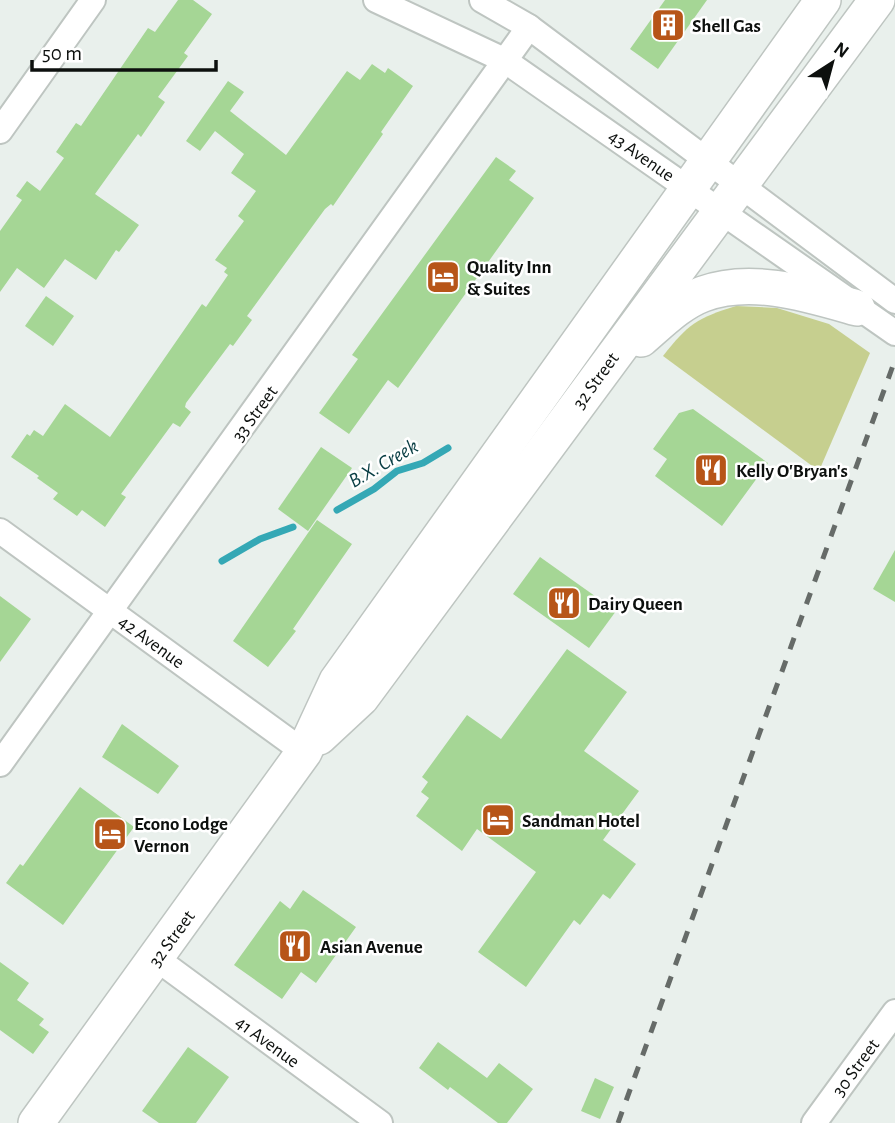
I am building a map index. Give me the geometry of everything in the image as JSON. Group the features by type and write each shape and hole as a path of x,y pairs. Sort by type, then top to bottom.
{"highway":[{"name":"32 Street","path":"36,1123 304,752 337,681 700,176 823,0"},
{"name":"32 Street","path":"304,752 361,698 877,0"},
{"path":"599,375 677,309 702,295 729,288 770,288 857,308"}],"street":[{"path":"0,131 93,0"},
{"name":"43 Avenue","path":"376,0 504,60 700,176 895,301"},
{"name":"43 Avenue","path":"481,0 529,27 700,176"},
{"name":"33 Street","path":"0,764 475,106 529,27"},
{"name":"43 Avenue","path":"730,197 857,308 895,333"},
{"name":"42 Avenue","path":"0,531 304,752"},
{"name":"41 Avenue","path":"157,959 380,1123"},
{"name":"30 Street","path":"814,1123 895,1012"}],"green space":[{"path":"736,306 777,308 829,324 870,353 819,471 663,356 679,336 694,324 712,314"}],"building":[{"path":"178,0 193,0 212,14 184,53 188,56 158,97 165,102 141,137 138,134 95,194 139,225 119,252 116,250 96,280 65,259 44,288 17,268 0,292 0,231 22,200 16,196 27,181 40,191 64,158 56,152 76,123 81,126 148,28 155,32"},
{"name":"Shell Gas","path":"665,0 707,0 658,69 630,49"},
{"path":"372,64 385,73 388,68 413,86 381,132 383,134 333,206 331,204 325,209 247,316 252,320 233,346 230,344 186,403 185,407 191,412 180,427 173,423 121,494 126,497 105,527 82,510 77,516 53,499 58,493 37,478 39,476 11,457 27,434 30,436 34,430 43,436 65,404 110,437 202,304 206,307 228,275 224,272 227,268 215,260 244,221 238,216 256,191 231,173 244,154 215,131 200,151 186,141 228,81 244,92 230,111 286,155 347,71 360,80"},
{"name":"Quality Inn & Suites","path":"496,157 516,171 509,180 534,198 398,388 388,380 349,434 319,413 358,359 352,355"},
{"path":"46,296 74,316 53,346 25,326"},
{"name":"Kelly O'Bryan's","path":"693,409 768,463 722,526 655,476 667,459 653,449 679,413"},
{"path":"321,447 352,468 308,531 278,509"},
{"path":"317,520 352,544 293,629 296,631 268,667 233,641"},
{"path":"895,550 895,602 873,589"},
{"name":"Dairy Queen","path":"540,557 616,611 589,648 513,594"},
{"path":"0,596 31,619 0,662"},
{"name":"Sandman Hotel","path":"567,649 627,692 584,751 639,791 603,840 636,864 610,899 603,894 580,925 574,920 526,987 478,952 536,872 477,829 462,851 416,816 429,798 421,792 428,782 422,777 467,715 501,739"},
{"path":"122,724 179,766 158,794 102,757"},
{"path":"80,787 134,827 63,925 6,883 20,864 23,866"},
{"name":"Asian Avenue","path":"303,890 356,927 316,983 301,972 282,999 234,965 280,901 290,909"},
{"path":"0,962 29,983 17,1000 44,1019 39,1025 49,1032 33,1054 0,1030"},
{"path":"438,1042 487,1078 499,1063 533,1089 507,1123 498,1123 450,1087 448,1090 419,1068"},
{"path":"188,1047 229,1077 196,1123 159,1123 142,1111"},
{"path":"595,1078 614,1087 600,1119 581,1111"}],"waterway":[{"name":"B.X. Creek","path":"337,510 374,489 397,471 423,463 448,448"},
{"name":"B.X. Creek","path":"222,561 260,539 293,527"}],"railway":[{"path":"618,1123 895,360"}],"place":[{"name":"Shell Gas","path":"668,25"},
{"name":"Quality Inn & Suites","path":"443,277"},
{"name":"Kelly O'Bryan's","path":"711,470"},
{"name":"Dairy Queen","path":"564,603"},
{"name":"Sandman Hotel","path":"498,820"},
{"name":"Econo Lodge Vernon","path":"110,834"},
{"name":"Asian Avenue","path":"295,946"}]}
